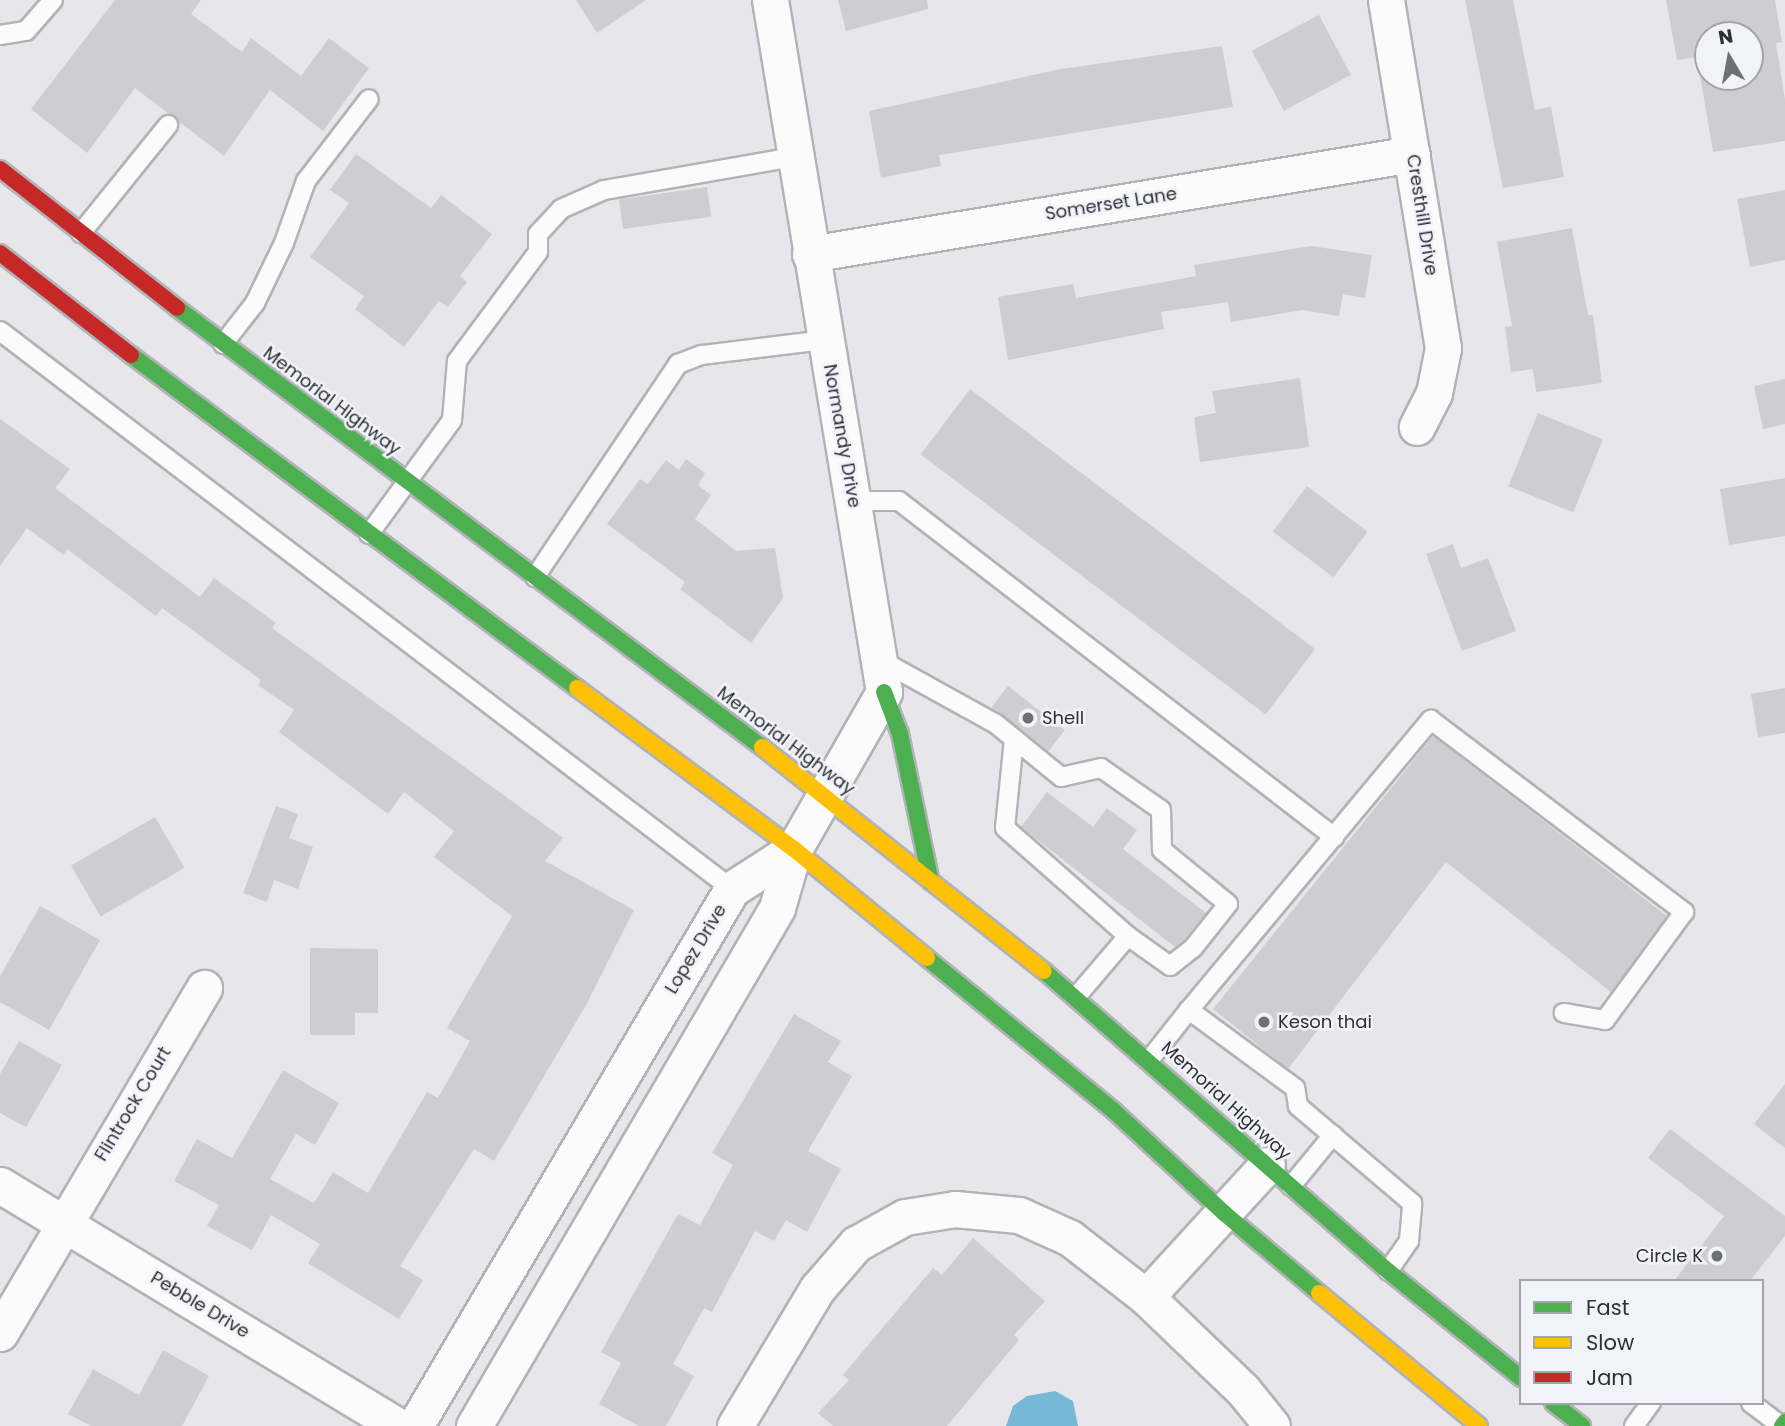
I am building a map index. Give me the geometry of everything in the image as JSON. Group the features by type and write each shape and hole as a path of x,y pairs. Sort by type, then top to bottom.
{"main road":[{"name":"Memorial Highway","path":"0,169 223,344 823,792 1150,1059 1388,1270 1519,1376"},
{"path":"0,253 369,534 794,849 1114,1111 1224,1213 1479,1426"},
{"path":"883,676 900,734 931,882"},
{"path":"1555,1405 1582,1426"}],"street":[{"name":"Normandy Drive","path":"770,0 824,340 883,676"},
{"name":"Cresthill Drive","path":"1386,0 1443,348 1434,393 1418,427"},
{"name":"Somerset Lane","path":"810,254 1412,154"},
{"path":"474,1426 777,908 794,849 823,792 865,730 883,676"},
{"name":"Lopez Drive","path":"415,1426 732,889 794,849"},
{"name":"Flintrock Court","path":"0,1333 63,1221 204,988"},
{"path":"1146,1297 1224,1213 1279,1175"},
{"name":"Pebble Drive","path":"0,1185 398,1426"},
{"path":"735,1426 817,1289 856,1244 905,1217 955,1209 1019,1215 1070,1238 1146,1297 1243,1390 1272,1426"}],"lane":[{"path":"0,35 26,31 53,0"},
{"path":"223,344 255,303 284,243 306,181 369,99"},
{"path":"81,233 168,125"},
{"path":"369,534 452,420 457,360 538,252 538,234 561,209 604,190 794,157"},
{"path":"0,331 732,889"},
{"path":"535,577 678,364 702,355 824,340"},
{"path":"854,501 899,501 1334,837"},
{"path":"883,676 996,724 1061,777 1101,768 1161,810 1162,850 1228,904 1193,948 1170,966 1128,936 1005,828 1014,739"},
{"path":"1150,1059 1431,720 1684,912 1605,1020 1564,1013"},
{"path":"1076,997 1128,936"},
{"path":"1189,1010 1295,1088 1298,1106 1412,1203 1409,1241 1388,1270"},
{"path":"1279,1175 1333,1135"},
{"path":"1634,1426 1650,1405"},
{"path":"1754,1405 1783,1425"}],"water":[{"path":"1055,1391 1073,1401 1078,1426 1006,1426 1013,1406 1027,1396"}],"building":[{"path":"115,0 201,0 191,14 242,52 251,38 301,76 329,38 369,68 323,131 270,90 224,156 135,88 87,153 31,109"},
{"path":"576,0 646,0 597,33"},
{"path":"838,0 927,0 928,9 846,31"},
{"path":"1465,0 1513,0 1535,110 1551,107 1564,177 1503,188"},
{"path":"1666,0 1775,0 1782,42 1776,43 1785,100 1785,141 1713,152 1703,91 1764,91 1764,21 1694,21 1694,57 1677,60"},
{"path":"1319,15 1351,75 1284,111 1252,51"},
{"path":"1222,46 1233,107 939,155 941,166 881,178 869,111 1061,69"},
{"path":"356,154 431,208 441,195 492,234 460,276 467,282 448,307 439,301 404,347 355,309 364,296 310,257 349,203 330,190"},
{"path":"707,187 711,217 623,229 619,199"},
{"path":"1785,190 1785,260 1750,267 1737,199"},
{"path":"1572,228 1588,315 1593,315 1602,383 1536,392 1533,369 1511,372 1505,327 1512,326 1497,242"},
{"path":"1311,246 1372,255 1365,298 1343,294 1339,316 1303,310 1231,322 1228,302 1161,312 1164,329 1008,360 998,297 1073,284 1076,298 1196,276 1194,265"},
{"path":"1300,378 1309,447 1200,462 1194,417 1216,413 1212,391"},
{"path":"1785,379 1785,424 1763,429 1754,386"},
{"path":"970,389 1315,649 1266,714 921,454"},
{"path":"1538,413 1603,439 1573,512 1508,486"},
{"path":"0,419 70,469 55,488 200,597 214,578 276,623 272,628 563,838 545,861 634,910 586,1005 494,1161 474,1149 400,1266 423,1280 399,1319 308,1263 320,1244 271,1215 252,1250 207,1226 219,1205 174,1181 197,1139 232,1158 283,1070 339,1103 315,1145 296,1134 270,1179 314,1203 333,1172 368,1193 427,1092 438,1098 470,1041 447,1028 512,916 434,857 454,831 404,792 388,814 279,732 294,710 258,685 261,680 162,608 156,616 67,549 64,555 27,528 0,566"},
{"path":"686,459 705,473 698,485 711,495 695,519 736,551 775,548 783,598 751,643 680,589 685,582 607,524 640,479 648,484 666,460 679,470"},
{"path":"1785,478 1785,536 1729,545 1720,489"},
{"path":"1307,486 1368,532 1333,577 1273,532"},
{"path":"1453,544 1461,568 1488,558 1516,631 1462,651 1426,554"},
{"name":"Shell","path":"1008,686 1065,730 1048,752 991,707"},
{"path":"1785,688 1785,733 1758,737 1751,694"},
{"path":"1433,736 1667,916 1611,992 1446,862 1288,1069 1213,1009"},
{"path":"1047,792 1093,827 1107,808 1137,830 1123,849 1206,913 1184,940 1175,947 1021,827"},
{"path":"276,806 298,814 289,838 313,847 298,889 274,880 267,902 243,893"},
{"path":"155,817 184,868 100,917 71,866"},
{"path":"40,906 100,940 49,1030 0,1002 0,976"},
{"path":"310,948 378,949 378,1013 355,1013 355,1035 310,1035"},
{"path":"794,1014 841,1041 828,1062 852,1076 808,1151 841,1169 807,1232 786,1220 774,1241 755,1231 712,1312 704,1308 673,1364 694,1376 666,1426 639,1426 599,1404 621,1363 601,1352 678,1214 700,1225 733,1165 712,1153"},
{"path":"19,1041 62,1065 26,1127 0,1113 0,1074"},
{"path":"1785,1084 1785,1148 1754,1124"},
{"path":"1670,1129 1785,1216 1785,1236 1752,1279 1676,1279 1724,1216 1648,1158"},
{"path":"973,1238 1045,1301 1014,1335 1019,1340 947,1426 833,1426 818,1413 849,1380 843,1375 933,1268 942,1275"},
{"path":"163,1350 209,1376 182,1426 91,1426 68,1414 93,1369 139,1395"}],"traffic: fast":[{"path":"177,308 762,747"},
{"path":"131,355 577,688"},
{"path":"884,692 900,734 931,882"},
{"path":"927,958 1114,1111 1224,1213 1319,1293"},
{"path":"1044,971 1388,1271 1519,1376"},
{"path":"1556,1405 1582,1426"},
{"path":"1782,1426 1785,1422"}],"traffic: slow":[{"path":"577,688 794,849 927,958"},
{"path":"762,747 1044,971"},
{"path":"1319,1293 1479,1426"}],"traffic: jam":[{"path":"0,169 177,308"},
{"path":"0,253 131,355"}],"place":[{"name":"Shell","path":"1028,718"},
{"name":"Keson thai","path":"1264,1022"},
{"name":"Circle K","path":"1717,1256"}]}
